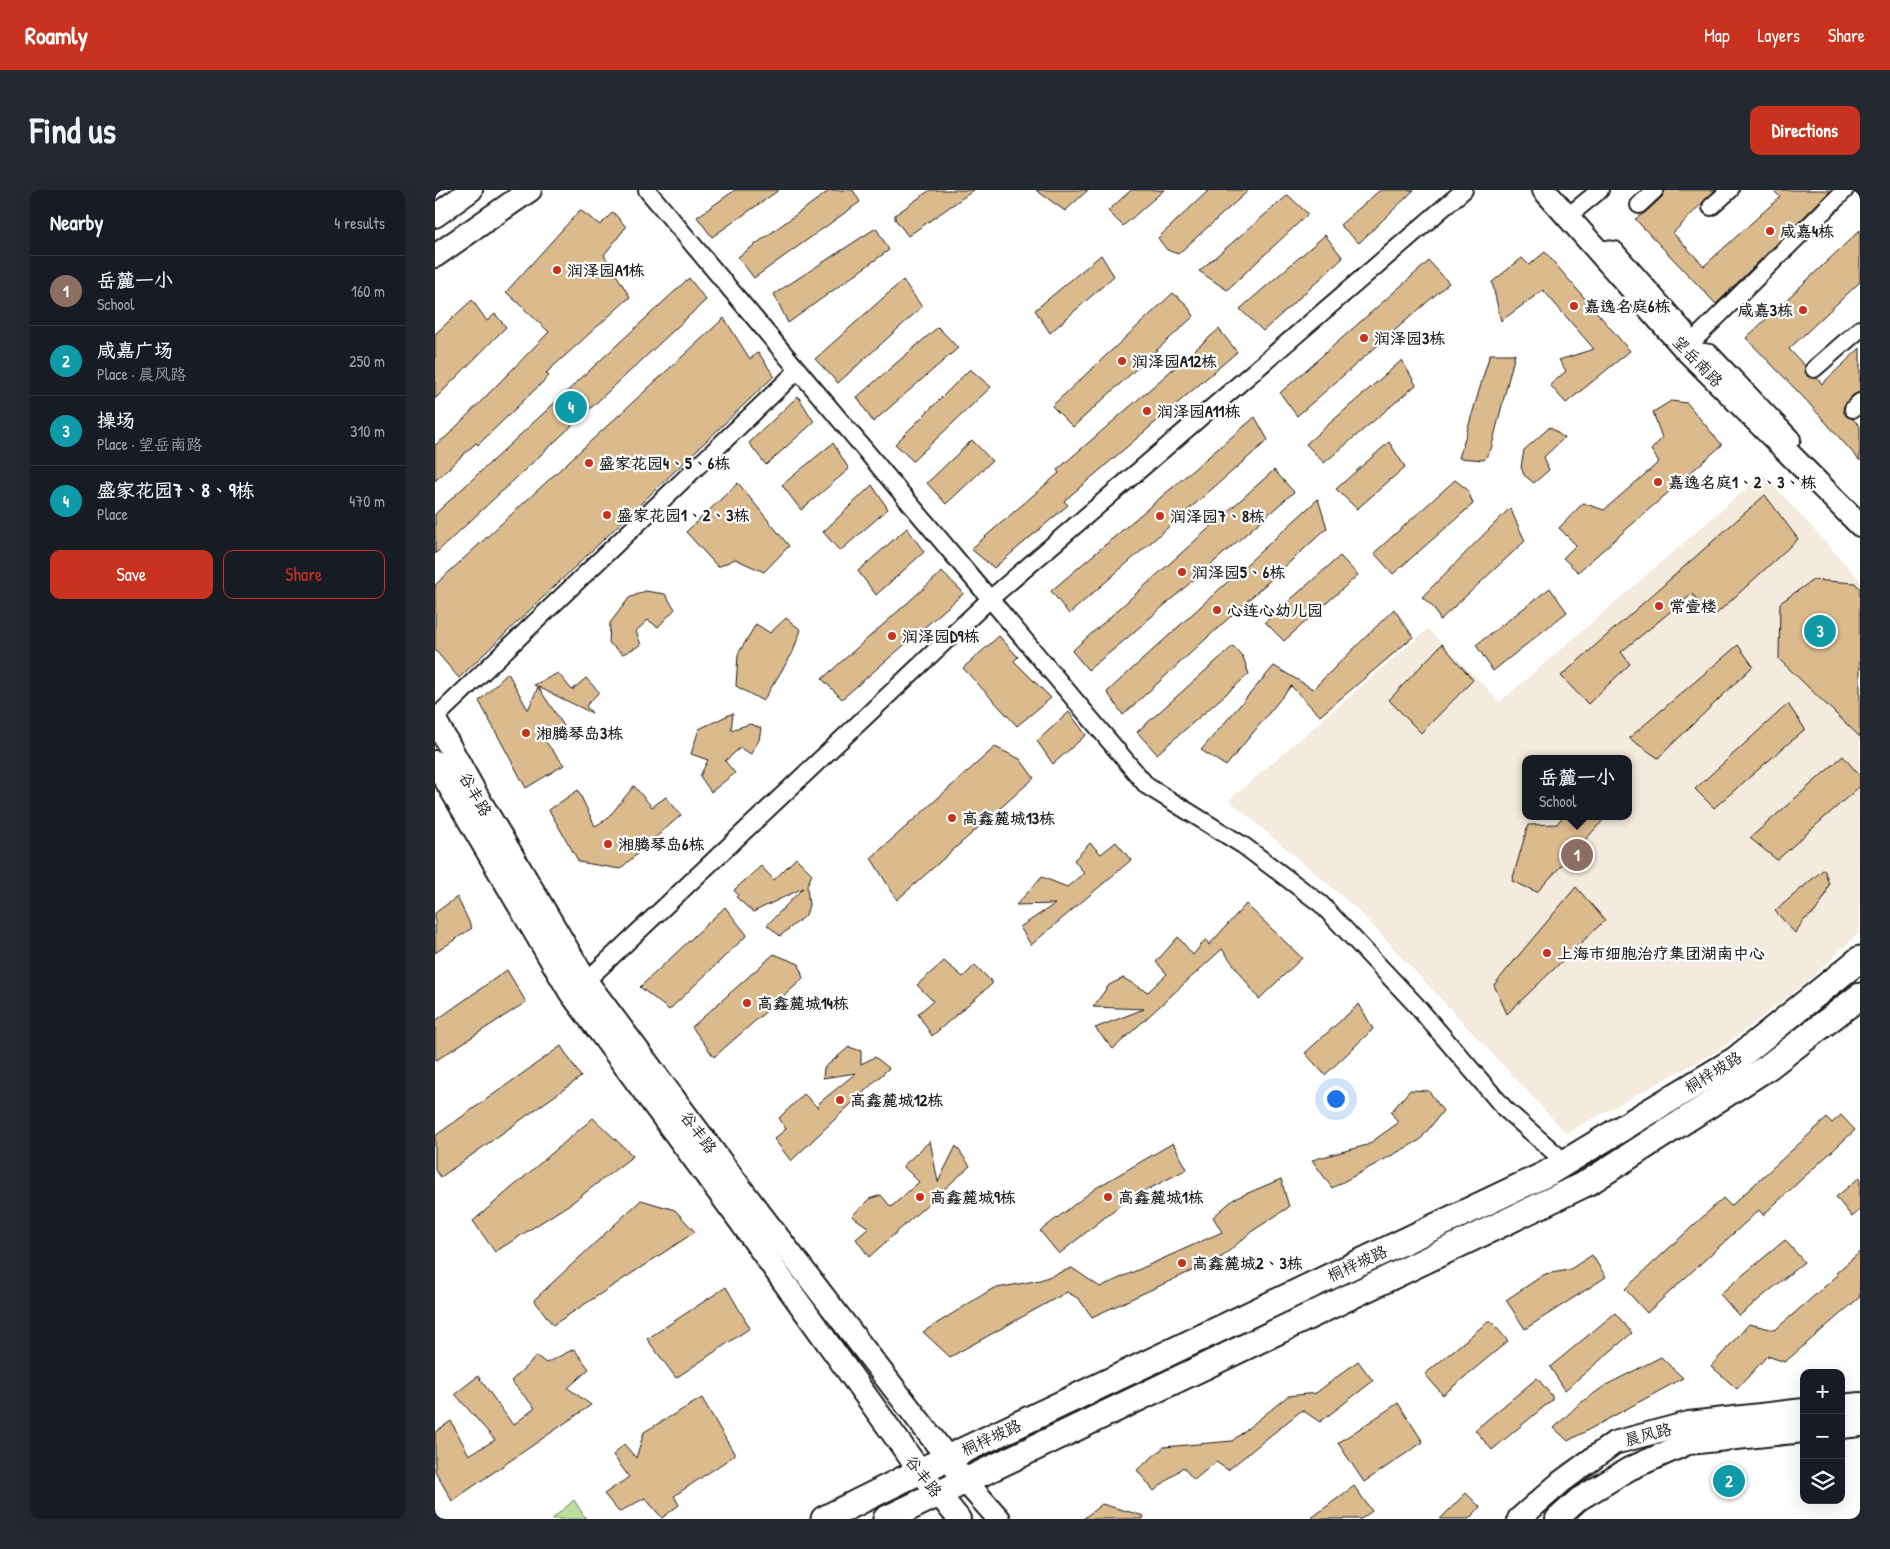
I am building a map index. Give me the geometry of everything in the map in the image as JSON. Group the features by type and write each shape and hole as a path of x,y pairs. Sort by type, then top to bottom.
{"main road":[{"name":"桐梓坡路","path":"824,1519 920,1471 1546,1174 1735,1060 1860,959"},
{"name":"桐梓坡路","path":"886,1519 1589,1182 1768,1067 1860,996"}],"street":[{"path":"435,216 471,190"},
{"path":"435,256 530,190"},
{"path":"647,190 1147,786 1244,846 1321,904 1416,1006 1505,1109 1565,1162"},
{"path":"586,981 990,599 1464,190"},
{"name":"望岳南路","path":"1544,190 1685,349 1860,525"},
{"path":"1567,217 1601,190"},
{"path":"1639,205 1655,190"},
{"path":"1711,207 1730,190"},
{"path":"1685,349 1845,190"},
{"path":"1814,369 1860,330"},
{"path":"1685,349 1709,353 1792,439"},
{"path":"435,719 799,370"},
{"name":"谷丰路","path":"435,719 477,796 586,981 751,1202 966,1482 999,1519"},
{"name":"谷丰路","path":"435,762 570,992 735,1214 920,1471 959,1519"},
{"path":"1845,1406 1860,1404"},
{"name":"晨风路","path":"1519,1519 1561,1482 1614,1442 1689,1423 1800,1410"},
{"path":"1845,1427 1860,1425"},
{"name":"晨风路","path":"1557,1519 1579,1499 1629,1469 1688,1443 1800,1431"}],"shaded area":[{"path":"1763,474 1860,580 1860,932 1808,981 1719,1050 1566,1133 1358,910 1229,800 1428,629 1500,702"}],"green space":[{"path":"574,1500 586,1519 552,1519"}],"building":[{"path":"735,190 779,190 712,237 697,217"},
{"path":"830,190 853,190 860,202 754,278 738,257"},
{"path":"930,190 974,190 908,236 895,219 895,215"},
{"path":"1036,190 1088,190 1065,211"},
{"path":"1131,190 1164,190 1123,226 1108,211"},
{"path":"1209,190 1249,190 1178,254 1167,250 1158,238"},
{"path":"1380,190 1414,190 1359,243 1340,225"},
{"name":"咸嘉4栋","path":"1665,190 1715,190 1673,233 1704,266 1780,197 1773,190 1831,190 1716,304 1635,219 1646,212 1662,197"},
{"path":"1288,195 1308,214 1227,290 1199,271"},
{"path":"580,210 600,225 613,212 626,227 604,255 630,297 546,373 549,376 478,445 476,443 435,481 435,445 446,437 549,332 506,292"},
{"path":"876,228 889,250 788,323 774,294"},
{"path":"1860,230 1860,282 1789,349 1805,366 1807,376 1817,378 1822,384 1860,348 1860,392 1853,395 1843,407 1846,416 1853,419 1860,426 1860,461 1805,399 1746,338"},
{"path":"1325,235 1343,258 1263,331 1240,309"},
{"name":"嘉逸名庭6栋","path":"1545,252 1630,351 1566,403 1550,385 1566,371 1559,360 1594,349 1543,290 1501,321 1492,282 1522,258 1529,265"},
{"path":"1101,255 1114,276 1050,333 1035,310"},
{"name":"润泽园3栋","path":"1429,261 1449,283 1297,416 1280,393"},
{"path":"689,278 706,300 435,554 435,514"},
{"path":"903,280 922,307 838,383 815,359"},
{"name":"润泽园A12栋","path":"1173,293 1185,303 1194,316 1073,427 1052,406"},
{"path":"472,300 487,321 495,314 506,327 435,399 435,334"},
{"path":"724,318 750,359 758,352 774,376 459,678 435,650 435,585"},
{"path":"938,327 958,348 873,422 857,397"},
{"name":"润泽园A11栋","path":"1219,329 1237,352 1064,501 1068,505 994,568 971,549 1059,473 1057,470"},
{"path":"1490,354 1515,354 1491,449 1484,460 1459,458"},
{"path":"1402,360 1416,385 1324,463 1306,444"},
{"path":"970,369 991,387 913,461 895,444"},
{"path":"798,396 814,422 766,465 749,443"},
{"name":"嘉逸名庭1、2、3、栋","path":"1671,401 1687,403 1722,445 1578,572 1563,558 1576,545 1559,528 1583,503 1604,510 1659,462 1651,450 1662,438 1653,412"},
{"name":"润泽园7、8栋","path":"1255,417 1268,440 1069,614 1051,591"},
{"path":"1550,427 1564,438 1544,457 1549,470 1534,483 1524,475 1521,467 1524,450"},
{"path":"972,440 992,461 946,504 927,483"},
{"path":"1389,442 1405,467 1357,509 1336,489"},
{"path":"833,443 849,469 801,510 782,485"},
{"name":"润泽园5、6栋","path":"1274,470 1294,492 1088,670 1072,651"},
{"path":"1455,480 1468,490 1473,504 1393,574 1374,553"},
{"path":"738,483 789,546 764,572 735,559 718,567 686,532"},
{"path":"872,485 888,509 840,551 823,532"},
{"name":"常壹楼","path":"1765,495 1798,539 1713,617 1692,594 1621,652 1630,664 1588,704 1561,676"},
{"name":"心连心幼儿园","path":"1318,499 1327,528 1123,715 1107,692"},
{"path":"1510,508 1525,541 1440,620 1434,608 1422,597"},
{"path":"907,528 924,552 876,595 858,571"},
{"path":"1340,556 1358,575 1284,641 1265,622"},
{"name":"润泽园D9栋","path":"942,572 964,593 842,699 822,679"},
{"path":"1813,580 1855,583 1860,589 1860,737 1779,659 1780,603"},
{"path":"1550,588 1567,612 1493,671 1476,645"},
{"path":"645,591 665,594 675,609 658,627 648,620 636,631 641,645 623,654 609,643 610,623 629,598"},
{"path":"1394,609 1413,637 1320,716 1291,686 1226,766 1201,750 1274,666 1313,689"},
{"path":"786,618 801,630 792,654 763,701 736,686 738,654 756,624 770,633"},
{"path":"999,636 1018,657 1014,661 1051,698 1017,726 963,668"},
{"path":"1442,644 1473,680 1421,733 1389,700"},
{"path":"1738,645 1753,666 1658,758 1629,738"},
{"path":"1233,646 1243,657 1249,674 1157,754 1137,732"},
{"name":"湘腾琴岛3栋","path":"508,673 528,710 538,687 564,726 545,741 564,765 526,788 479,701"},
{"path":"558,673 572,690 586,678 599,692 586,706 592,713 534,685"},
{"path":"1788,704 1805,729 1714,808 1695,789"},
{"path":"1069,712 1086,735 1053,764 1037,741"},
{"path":"733,713 731,730 750,724 761,728 759,740 751,754 740,748 725,761 735,773 711,792 700,776 708,760 691,754 699,729"},
{"name":"高鑫麓城13栋","path":"995,747 1020,759 1034,778 897,900 871,858"},
{"path":"1843,756 1860,776 1860,786 1777,860 1750,838"},
{"name":"湘腾琴岛6栋","path":"634,786 652,807 666,797 681,815 620,869 579,862 549,810 578,790 595,826 607,819"},
{"path":"1560,820 1603,820 1537,892 1512,881 1528,825 1557,824"},
{"path":"1116,842 1131,860 1031,945 1020,927 1055,904 1016,905 1042,877 1067,887 1084,873 1074,860 1090,843 1101,854"},
{"path":"796,858 812,874 807,886 809,905 806,915 780,936 767,925 803,888 753,912 736,897 738,895 734,890 761,866 774,880"},
{"path":"1824,869 1829,884 1825,896 1815,912 1804,920 1795,933 1775,911"},
{"name":"上海市细胞治疗集团湖南中心","path":"1576,887 1605,920 1507,1014 1494,985"},
{"path":"457,897 472,928 435,953 435,913"},
{"path":"1246,904 1302,958 1259,999 1222,949 1113,1049 1095,1028 1144,1009 1093,1007 1109,985 1123,978 1148,992 1167,974 1156,962 1178,937 1193,955 1206,939 1209,945"},
{"path":"725,907 747,935 669,1010 640,987"},
{"name":"高鑫麓城14栋","path":"774,954 799,964 803,979 714,1057 692,1027"},
{"path":"944,961 963,977 975,965 993,983 932,1036 918,1014 933,1001 917,985"},
{"path":"507,970 526,1002 435,1061 435,1021"},
{"path":"1359,1004 1373,1029 1325,1075 1305,1053"},
{"path":"561,1046 581,1077 441,1177 435,1170 435,1136"},
{"name":"高鑫麓城12栋","path":"849,1047 861,1051 861,1064 875,1057 889,1068 791,1161 774,1139 786,1129 779,1118 804,1094 818,1108 819,1103 856,1073 823,1078 824,1068"},
{"path":"1410,1090 1429,1091 1443,1111 1420,1140 1332,1188 1312,1160 1367,1145 1398,1123 1391,1112"},
{"path":"1841,1115 1855,1130 1763,1215 1759,1210 1647,1313 1625,1289 1723,1198 1731,1206 1827,1118 1832,1123"},
{"path":"593,1118 633,1156 573,1202 495,1252 473,1221"},
{"name":"高鑫麓城9栋","path":"930,1141 938,1182 956,1146 970,1166 869,1257 856,1239 869,1228 852,1216 869,1199 881,1195 891,1207 919,1182 903,1166"},
{"name":"高鑫麓城1栋","path":"1173,1143 1187,1169 1124,1202 1059,1254 1040,1231 1096,1188"},
{"path":"1860,1177 1860,1210 1852,1217 1836,1197"},
{"name":"高鑫麓城2、3栋","path":"1281,1179 1289,1207 1251,1232 1222,1257 1092,1317 1079,1299 1067,1292 950,1357 923,1332 992,1289 1040,1280 1072,1268 1100,1287 1222,1232 1213,1217 1234,1199"},
{"path":"641,1200 675,1210 695,1232 553,1325 534,1300"},
{"path":"1785,1240 1804,1262 1739,1316 1720,1294"},
{"path":"1860,1252 1860,1297 1785,1362 1767,1356 1737,1389 1711,1366 1749,1324 1775,1330 1838,1275 1836,1273"},
{"path":"1592,1255 1606,1277 1525,1329 1506,1300 1545,1274 1569,1270"},
{"path":"726,1287 750,1328 676,1378 647,1339"},
{"path":"1615,1313 1632,1333 1565,1390 1550,1367"},
{"path":"1490,1320 1508,1341 1443,1395 1425,1374"},
{"path":"574,1349 589,1369 568,1388 591,1405 452,1501 435,1471 435,1432 451,1421 469,1455 495,1440 455,1394 478,1376 513,1425 535,1408 511,1381 537,1356 546,1363"},
{"path":"1661,1357 1683,1378 1568,1441 1554,1428 1579,1404 1606,1385"},
{"path":"1358,1361 1373,1381 1320,1422 1302,1410 1228,1470 1216,1462 1194,1480 1183,1467 1154,1491 1137,1470 1164,1447 1232,1441 1288,1396 1316,1393"},
{"path":"1537,1378 1552,1396 1552,1400 1492,1450 1475,1430"},
{"path":"702,1398 735,1455 674,1496 679,1505 662,1518 645,1498 619,1512 604,1494 629,1477 613,1455 624,1444 636,1458 644,1432"},
{"path":"1398,1403 1423,1442 1364,1482 1338,1443"},
{"path":"1354,1486 1372,1511 1361,1519 1310,1519"},
{"path":"1466,1493 1480,1507 1469,1519 1440,1519"},
{"path":"1102,1504 1144,1516 1143,1519 1083,1519"}],"place":[{"name":"咸嘉4栋","path":"1770,231"},
{"name":"润泽园A1栋","path":"557,270"},
{"name":"嘉逸名庭6栋","path":"1574,306"},
{"name":"咸嘉3栋","path":"1803,310"},
{"name":"润泽园3栋","path":"1364,338"},
{"name":"润泽园A12栋","path":"1122,361"},
{"name":"盛家花园7、8、9栋","path":"571,407"},
{"name":"润泽园A11栋","path":"1147,411"},
{"name":"盛家花园4、5、6栋","path":"589,463"},
{"name":"嘉逸名庭1、2、3、栋","path":"1658,482"},
{"name":"盛家花园1、2、3栋","path":"607,515"},
{"name":"润泽园7、8栋","path":"1160,516"},
{"name":"润泽园5、6栋","path":"1182,572"},
{"name":"常壹楼","path":"1659,606"},
{"name":"心连心幼儿园","path":"1217,610"},
{"name":"操场","path":"1820,631"},
{"name":"润泽园D9栋","path":"892,636"},
{"name":"湘腾琴岛3栋","path":"526,733"},
{"name":"高鑫麓城13栋","path":"952,818"},
{"name":"湘腾琴岛6栋","path":"608,844"},
{"name":"岳麓一小","path":"1577,855"},
{"name":"上海市细胞治疗集团湖南中心","path":"1547,953"},
{"name":"高鑫麓城14栋","path":"747,1003"},
{"name":"高鑫麓城12栋","path":"840,1100"},
{"name":"高鑫麓城9栋","path":"920,1197"},
{"name":"高鑫麓城1栋","path":"1108,1197"},
{"name":"高鑫麓城2、3栋","path":"1182,1263"},
{"name":"咸嘉广场","path":"1729,1481"}]}
